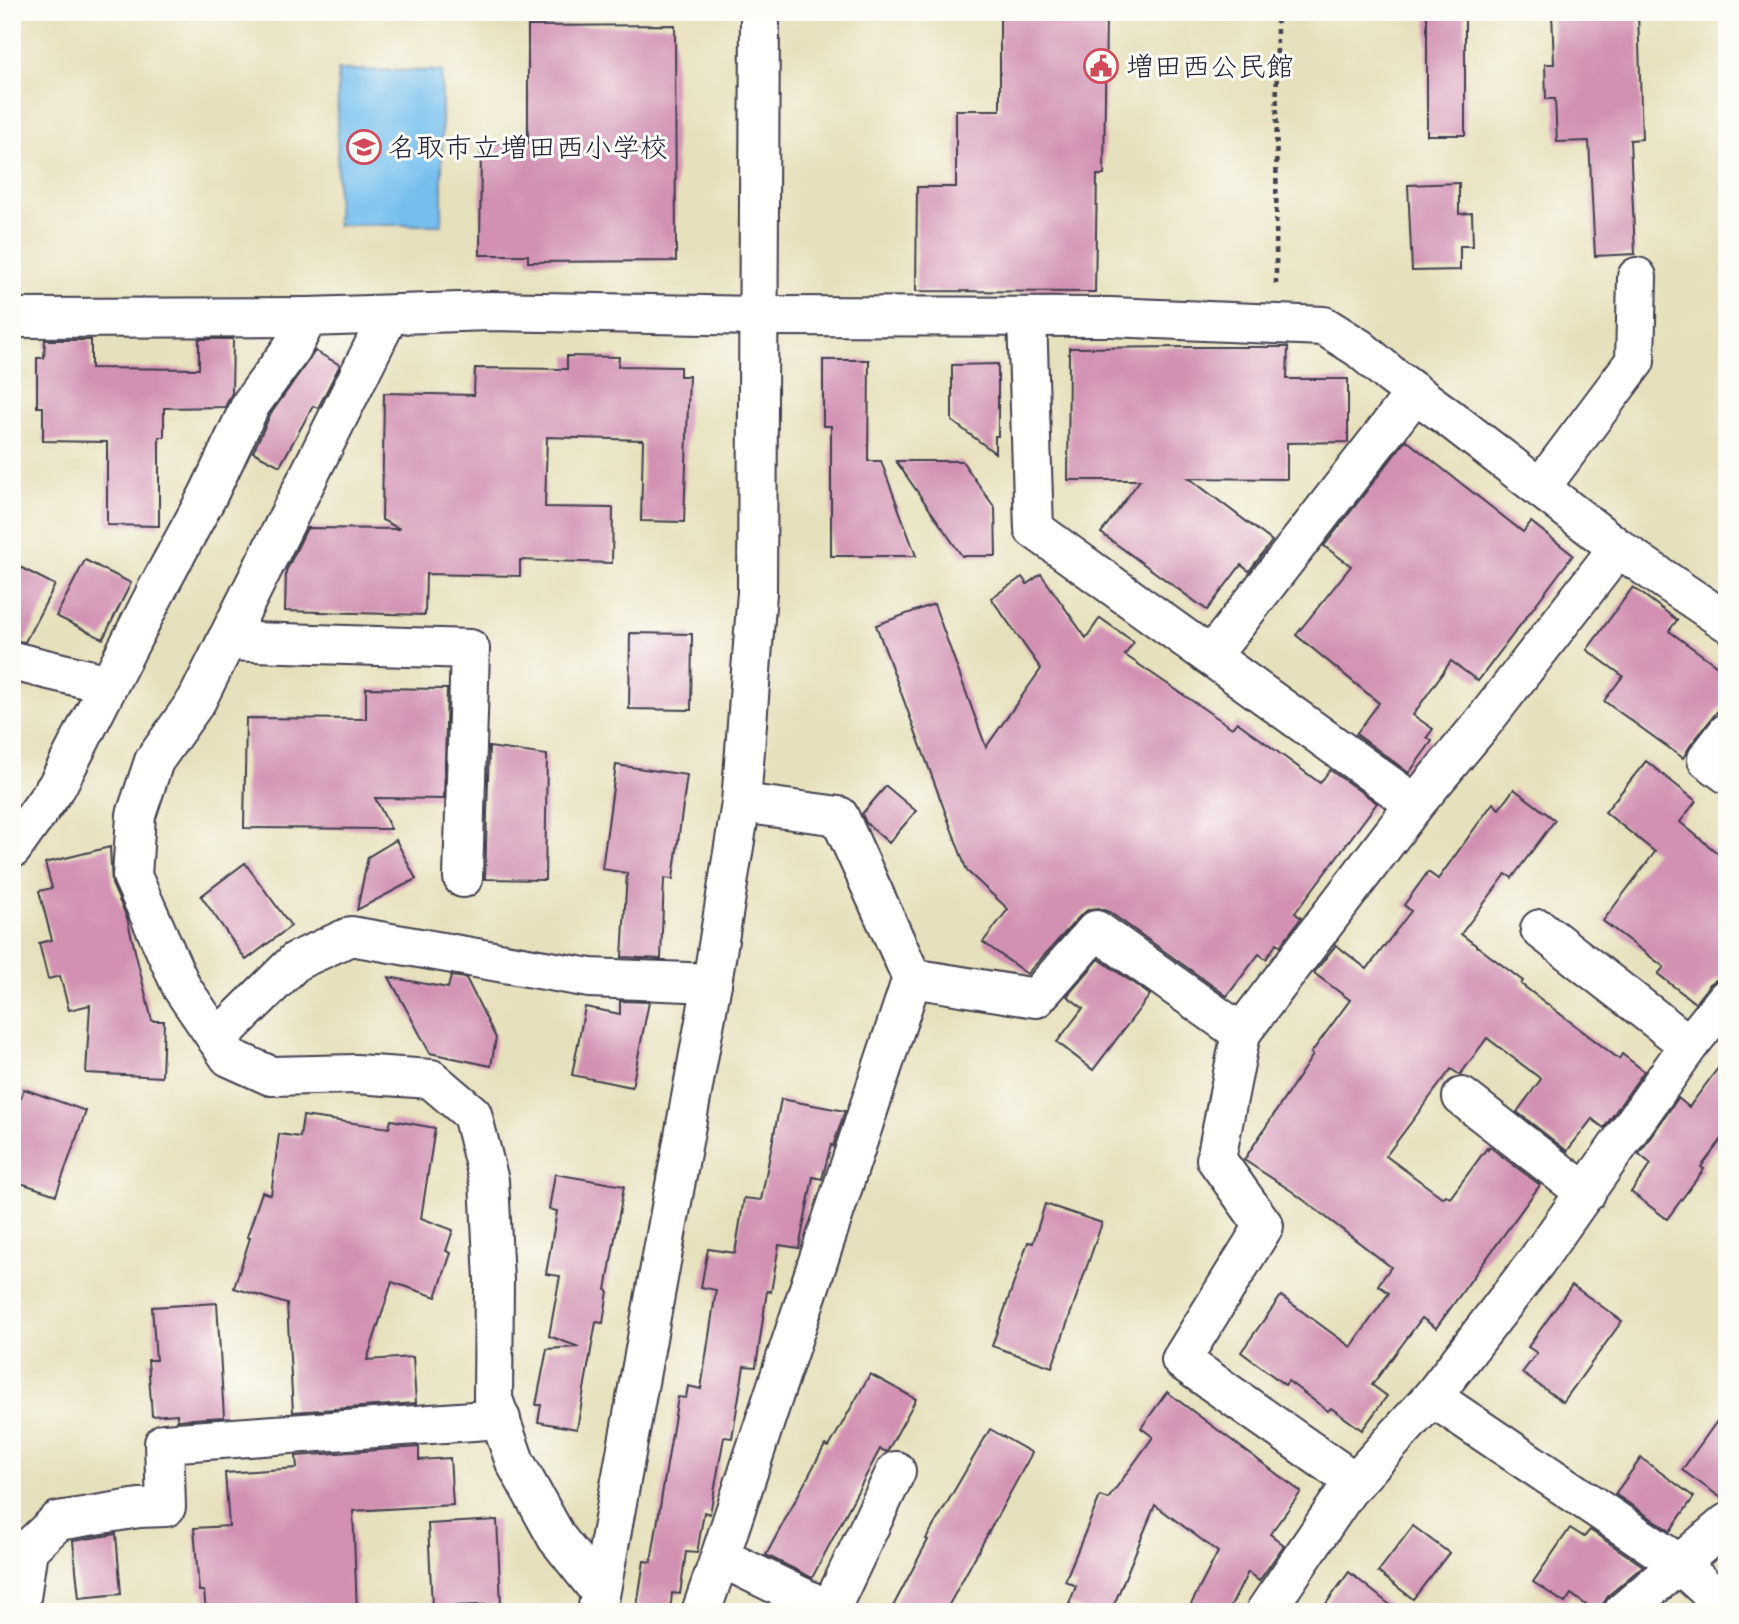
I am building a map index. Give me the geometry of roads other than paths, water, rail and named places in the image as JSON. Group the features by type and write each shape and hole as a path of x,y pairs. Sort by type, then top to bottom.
{"street":[{"path":"599,1602 712,983 741,803 757,592 760,12"},
{"path":"1540,488 1635,361 1637,277"},
{"path":"12,318 308,317 490,311 1027,317 1276,322 1324,326 1359,348 1618,548 1727,622"},
{"path":"389,315 197,700 154,761 136,814 132,876 181,988 229,1056 271,1076 356,1074 430,1079 472,1114 489,1181 494,1280 493,1399 515,1462 557,1538 599,1602"},
{"path":"12,849 57,786 208,495 251,404 292,348 308,317"},
{"path":"1027,317 1034,529 1415,804"},
{"path":"1211,656 1415,393"},
{"path":"1355,1482 1181,1360 1265,1226 1216,1159 1241,1033 1415,804 1481,725 1618,548"},
{"path":"226,642 470,649 463,878"},
{"path":"12,662 108,684"},
{"path":"1727,733 1707,759 1727,774"},
{"path":"701,1612 912,978 839,816 741,803"},
{"path":"1540,929 1689,1045"},
{"path":"912,978 1036,998 1096,930 1241,1033"},
{"path":"217,1039 296,961 351,936 590,978 712,983"},
{"path":"1265,1612 1355,1482 1432,1397 1536,1262 1689,1045 1727,998"},
{"path":"1462,1097 1586,1192"},
{"path":"1432,1397 1678,1563 1727,1607"},
{"path":"19,1612 28,1549 58,1521 139,1508 166,1507 164,1443 501,1419"},
{"path":"720,1557 831,1611 896,1471"},
{"path":"1623,1612 1727,1523"}],"water":[{"path":"338,70 442,71 442,225 337,225"}],"place":[{"name":"増田西公民館","path":"1101,66"},
{"name":"名取市立増田西小学校","path":"364,147"}]}
